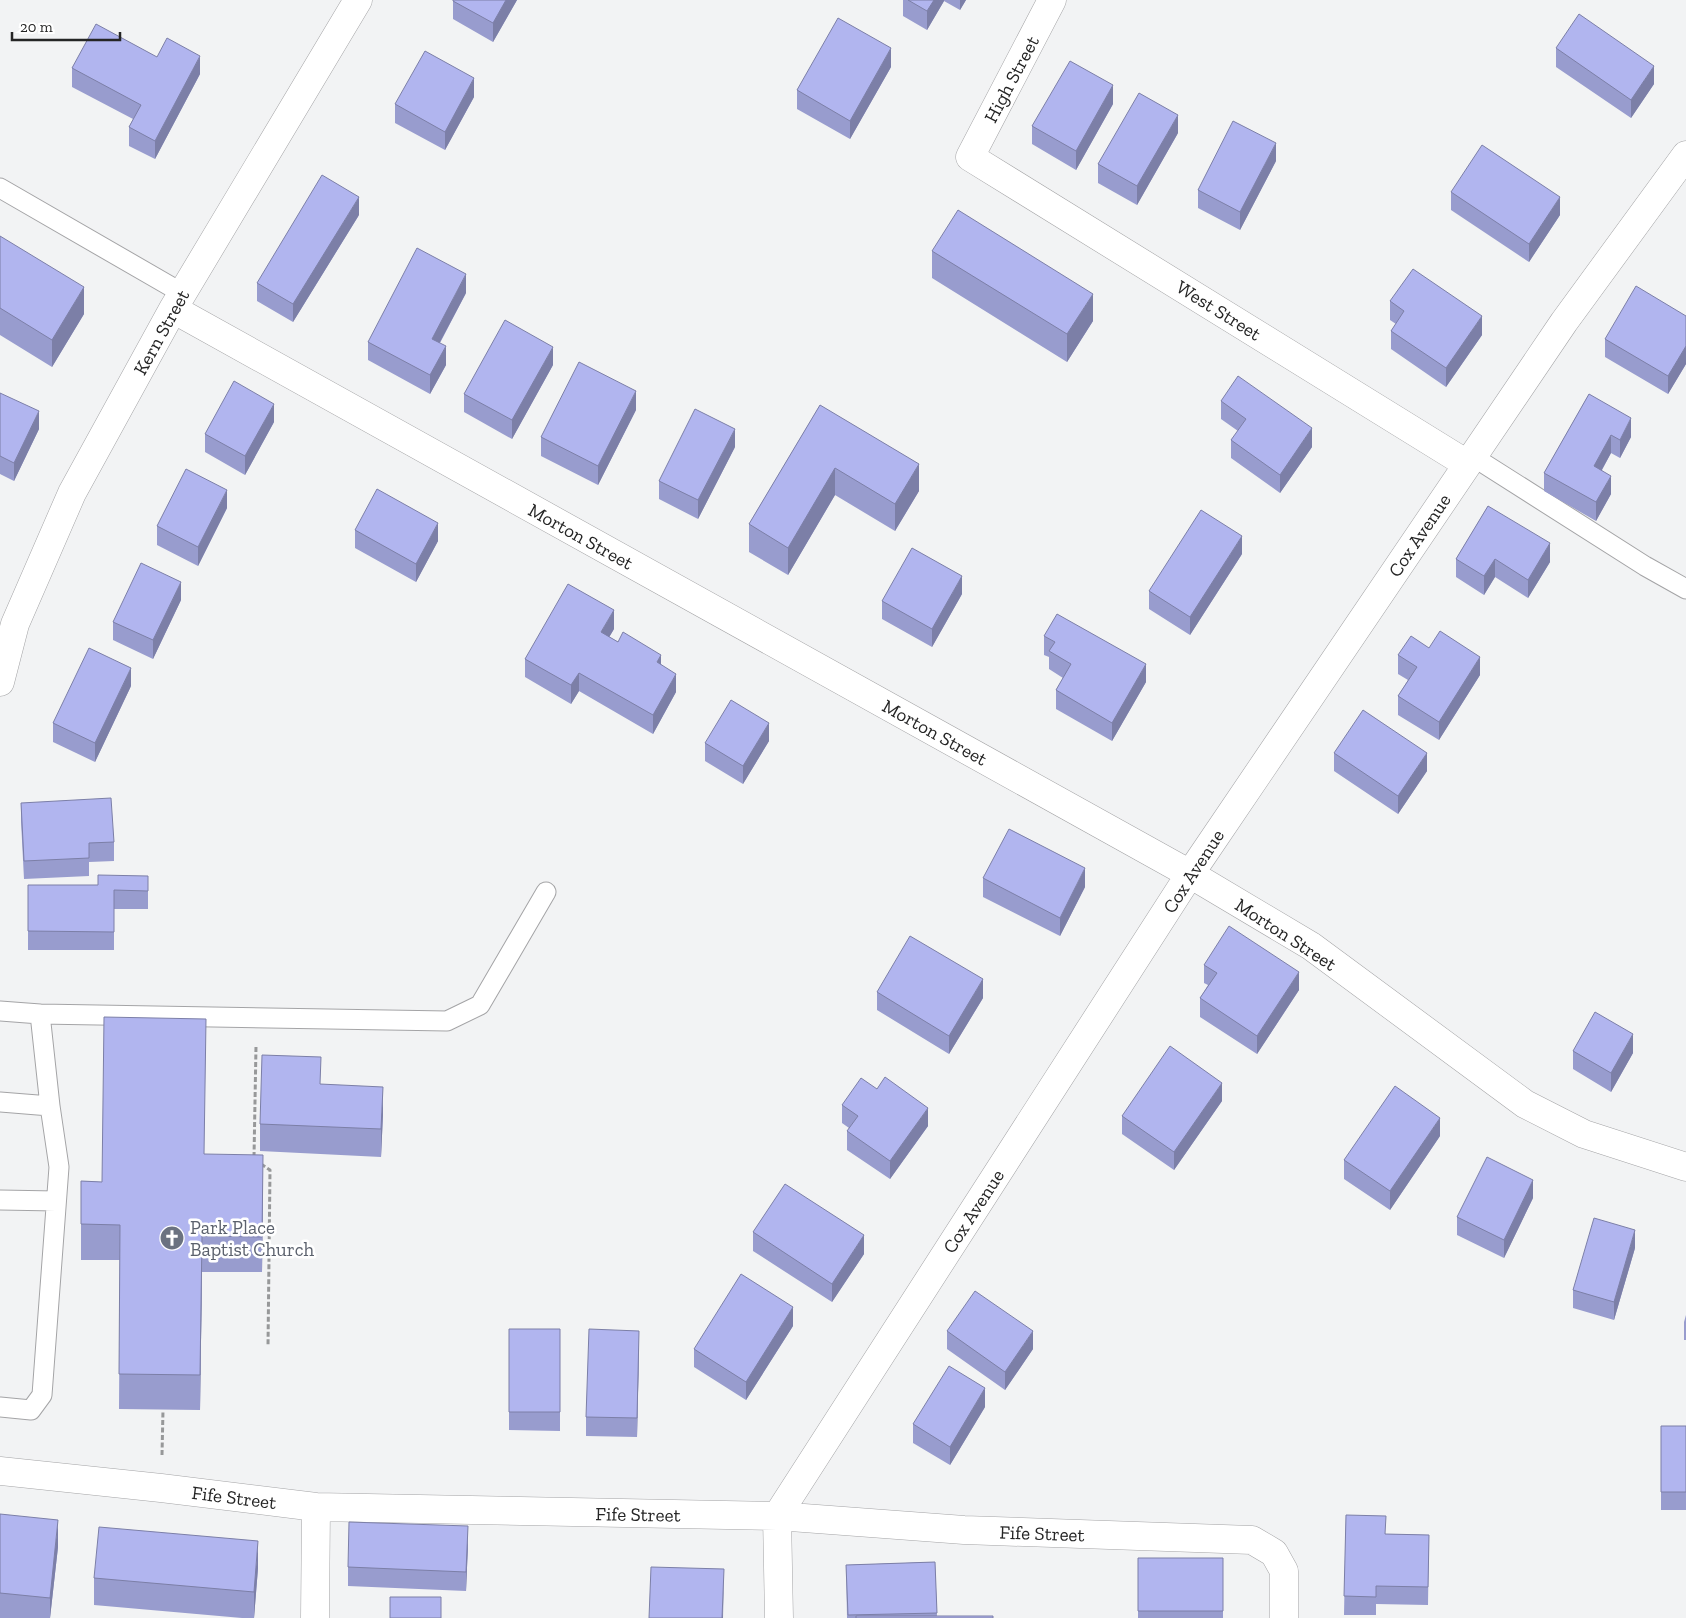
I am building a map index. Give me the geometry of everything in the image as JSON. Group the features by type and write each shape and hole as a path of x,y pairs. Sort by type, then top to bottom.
{"street":[{"name":"Kern Street","path":"0,682 15,624 72,494 177,301 358,0"},
{"name":"High Street","path":"970,157 1052,0"},
{"name":"Cox Avenue","path":"776,1516 1190,874 1564,322 1686,155"},
{"name":"West Street","path":"970,157 1470,460"},
{"name":"Morton Street","path":"177,301 1190,874 1311,946 1525,1104 1584,1134 1686,1167"},
{"name":"Fife Street","path":"0,1471 161,1488 316,1508 776,1516 964,1530 1252,1540 1274,1553 1284,1571 1284,1618"},
{"path":"315,1618 316,1508"},
{"path":"776,1516 779,1618"}],"lane":[{"path":"0,188 177,301"},
{"path":"1470,460 1686,589"},
{"path":"0,1011 40,1014 447,1021 480,1005 546,892"},
{"path":"0,1407 32,1410 42,1395 59,1167 40,1014"},
{"path":"0,1102 50,1106"},
{"path":"0,1200 56,1201"}],"path":[{"path":"258,1018 254,1160 270,1170 268,1346"},
{"path":"161,1488 163,1410"}],"building":[{"path":"453,0 506,0 493,23"},
{"path":"908,0 934,0 927,11"},
{"path":"1579,14 1654,66 1631,100 1556,48"},
{"path":"838,18 891,48 850,121 797,90"},
{"path":"96,24 157,57 167,38 200,56 155,141 129,127 141,105 72,68"},
{"path":"425,51 474,78 445,132 395,104"},
{"path":"1070,61 1113,85 1076,151 1032,126"},
{"path":"1139,93 1178,115 1137,186 1098,164"},
{"path":"1233,121 1276,143 1240,212 1198,190"},
{"path":"1482,145 1560,197 1529,244 1451,192"},
{"path":"322,175 359,197 293,304 257,283"},
{"path":"958,210 1093,294 1067,334 932,251"},
{"path":"0,236 84,287 52,340 0,308"},
{"path":"417,248 466,274 432,339 446,346 430,375 368,342"},
{"path":"1413,269 1482,316 1446,368 1391,331 1404,311 1390,301"},
{"path":"1636,286 1686,316 1686,346 1668,376 1605,339"},
{"path":"505,320 553,347 512,420 464,394"},
{"path":"579,362 636,391 598,466 541,437"},
{"path":"1238,376 1312,428 1280,475 1231,440 1246,419 1221,401"},
{"path":"234,381 274,404 245,456 205,434"},
{"path":"0,393 39,411 14,463 0,456"},
{"path":"1589,394 1631,418 1620,440 1611,435 1594,466 1611,476 1596,502 1544,473"},
{"path":"820,405 919,464 895,504 835,468 788,548 749,524"},
{"path":"695,409 735,429 698,500 659,481"},
{"path":"186,469 227,490 198,547 157,526"},
{"path":"377,489 438,523 416,564 355,530"},
{"path":"1488,506 1550,543 1528,580 1495,559 1484,576 1456,559"},
{"path":"1201,510 1242,536 1190,617 1149,591"},
{"path":"912,548 962,576 932,629 882,601"},
{"path":"141,563 181,582 153,640 113,622"},
{"path":"568,584 614,610 601,632 618,642 623,632 661,655 657,662 676,674 653,715 579,673 571,685 525,659"},
{"path":"1057,614 1146,664 1112,723 1056,690 1071,664 1049,651 1055,642 1044,636"},
{"path":"1440,631 1480,657 1439,722 1398,696 1417,667 1398,655 1411,636 1429,648"},
{"path":"89,648 131,668 95,743 53,723"},
{"path":"731,700 769,723 743,766 705,743"},
{"path":"1363,710 1427,753 1398,796 1334,753"},
{"path":"111,798 114,842 89,843 89,858 24,861 21,803"},
{"path":"1009,829 1085,868 1060,918 983,878"},
{"path":"98,875 148,876 148,891 114,890 114,932 28,931 28,885 98,885"},
{"path":"1229,926 1299,972 1257,1036 1200,998 1217,973 1204,965"},
{"path":"910,936 983,979 949,1036 877,992"},
{"path":"1595,1012 1633,1034 1611,1073 1573,1051"},
{"name":"Park Place Baptist Church","path":"104,1017 206,1019 204,1154 263,1155 262,1237 202,1236 200,1375 119,1374 120,1225 81,1224 81,1181 102,1182"},
{"path":"1170,1046 1222,1083 1174,1152 1122,1116"},
{"path":"262,1055 321,1057 320,1084 383,1087 381,1129 260,1124"},
{"path":"885,1077 928,1108 890,1161 847,1131 858,1116 842,1105 861,1078 877,1089"},
{"path":"1395,1086 1440,1118 1390,1191 1344,1160"},
{"path":"1487,1157 1533,1180 1504,1240 1457,1217"},
{"path":"785,1184 864,1235 832,1284 753,1232"},
{"path":"1594,1218 1635,1230 1614,1302 1573,1290"},
{"path":"741,1274 793,1307 746,1382 694,1349"},
{"path":"975,1291 1033,1331 1005,1372 947,1331"},
{"path":"509,1329 560,1329 560,1412 509,1412"},
{"path":"589,1329 639,1331 637,1418 586,1417"},
{"path":"949,1366 985,1388 950,1447 913,1424"},
{"path":"1661,1426 1686,1426 1686,1492 1661,1492"},
{"path":"0,1514 58,1520 50,1598 0,1593"},
{"path":"1346,1515 1386,1516 1385,1534 1429,1535 1428,1587 1376,1586 1376,1597 1344,1596"},
{"path":"349,1522 468,1526 466,1572 348,1567"},
{"path":"99,1527 258,1541 254,1592 94,1578"},
{"path":"1138,1558 1223,1558 1223,1611 1138,1611"},
{"path":"935,1562 937,1613 848,1615 846,1565"},
{"path":"651,1567 724,1569 722,1618 649,1618"},
{"path":"390,1597 441,1597 441,1618 390,1618"},
{"path":"856,1616 993,1616 993,1618 856,1618"}],"place":[{"name":"Park Place Baptist Church","path":"172,1238"}]}
